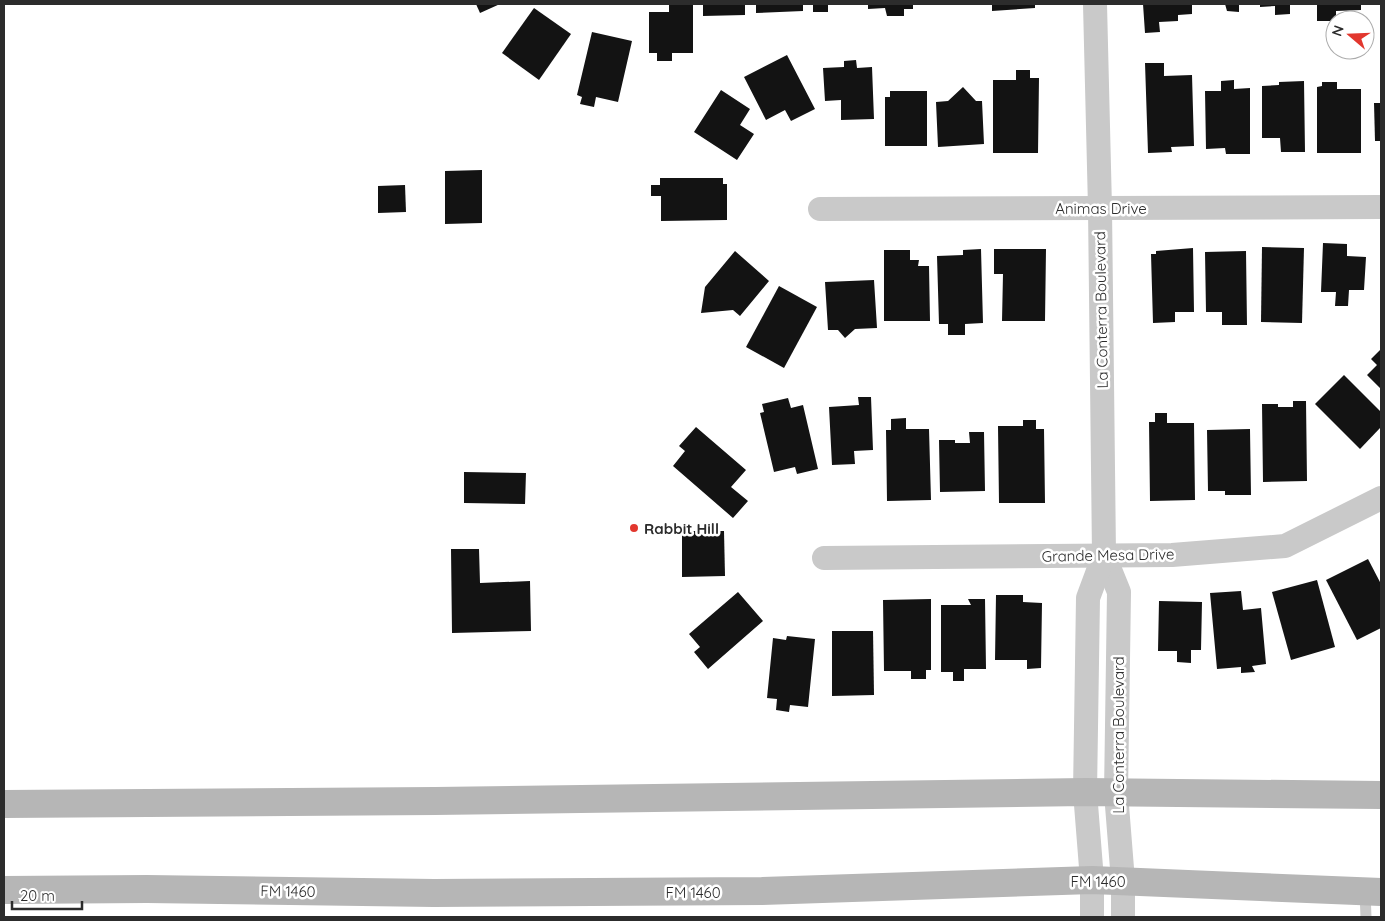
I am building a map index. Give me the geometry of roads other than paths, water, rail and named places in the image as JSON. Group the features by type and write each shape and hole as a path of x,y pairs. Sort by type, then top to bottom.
{"main road":[{"path":"4,804 435,801 1085,792 1381,795"},
{"name":"FM 1460","path":"4,890 147,889 434,893 753,892 1092,880 1371,900"}],"street":[{"name":"La Conterra Boulevard","path":"1092,917 1092,880 1085,792 1088,598 1104,556 1100,208 1095,4"},
{"name":"Animas Drive","path":"820,209 1381,206"},
{"name":"Grande Mesa Drive","path":"824,558 1172,555 1285,546 1381,498"},
{"name":"La Conterra Boulevard","path":"1104,556 1120,592 1116,793 1123,881 1123,917"}],"place":[{"name":"Rabbit Hill","path":"634,528"}]}
